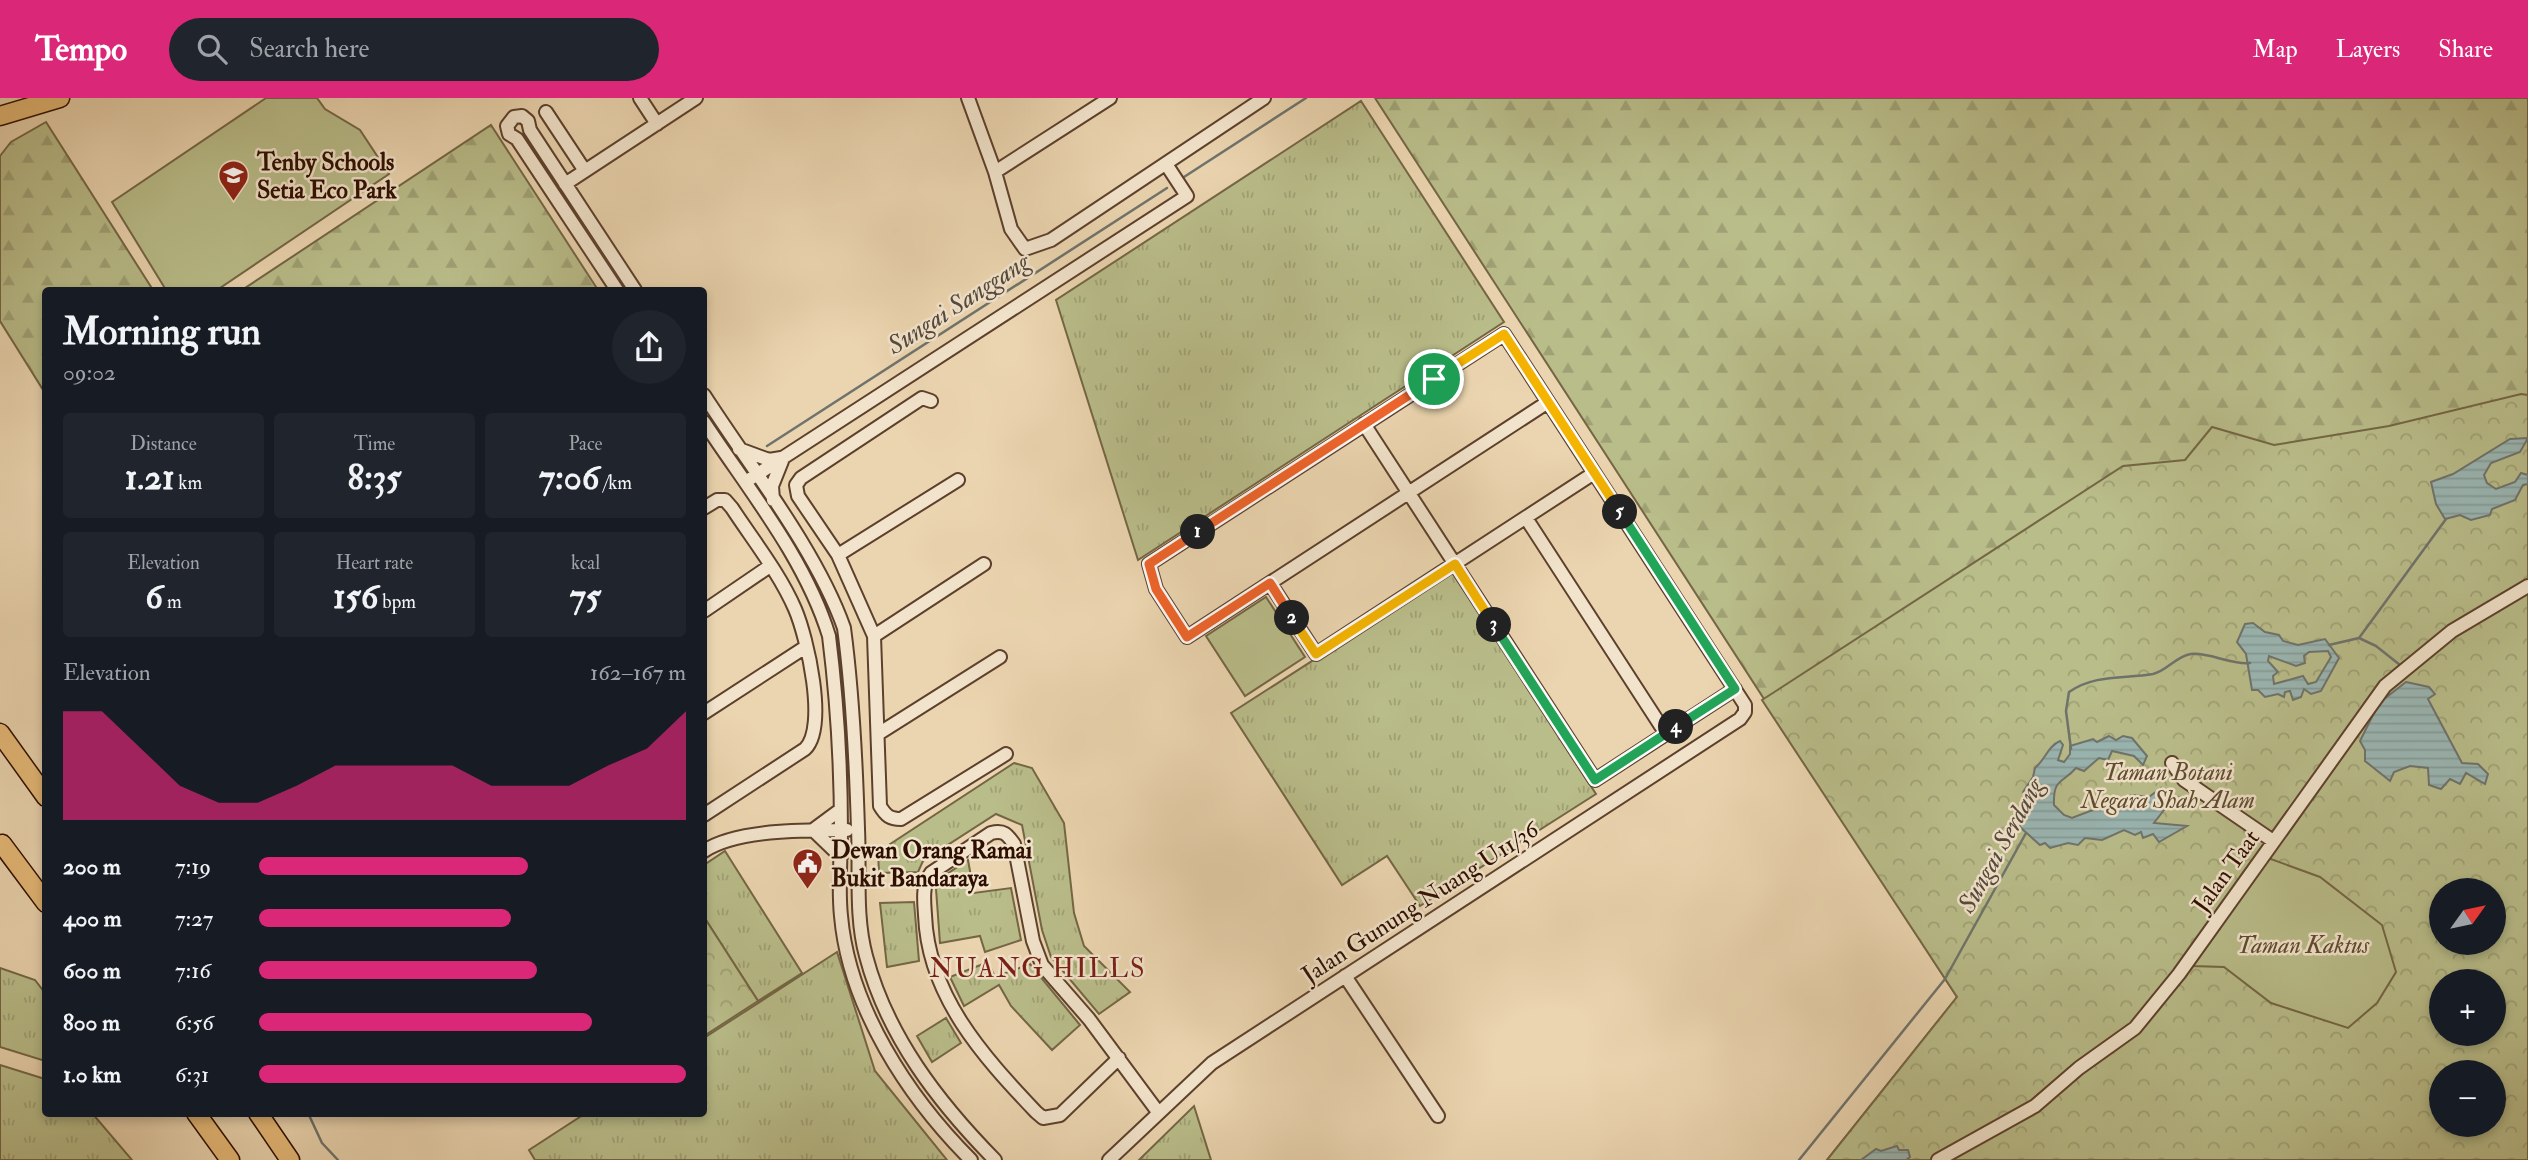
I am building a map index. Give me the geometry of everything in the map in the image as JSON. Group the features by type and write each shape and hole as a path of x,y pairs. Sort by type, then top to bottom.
{"highway":[{"path":"0,110 17,98"},
{"path":"0,116 60,98"},
{"path":"0,733 42,791"},
{"path":"2,845 42,899"},
{"path":"199,1117 230,1160"},
{"path":"261,1117 290,1160"}],"street":[{"path":"640,98 657,124"},
{"path":"565,184 696,98"},
{"path":"968,98 995,172 1011,229 1025,248 1051,240 1264,98"},
{"path":"995,172 1110,98"},
{"path":"546,111 585,171"},
{"path":"615,287 517,139 509,134 507,126 511,119 522,116 528,121 530,130 633,287"},
{"path":"744,483 1187,196 1166,164"},
{"path":"1364,424 1408,493 1595,780 1735,689 1504,334 1364,424 1149,564 1156,589 1187,637 1408,493 1548,402"},
{"path":"931,401 922,398 801,478 796,485 798,495 838,555 874,636 880,806 892,819 901,819 1006,754"},
{"path":"707,400 835,602 844,628 850,669 858,830 859,915 865,954 878,995 895,1031 929,1085 995,1160"},
{"path":"835,424 850,445"},
{"path":"707,427 796,562 821,610 830,636 841,830 841,917 848,955 862,999 907,1082 971,1160"},
{"path":"738,448 769,460 783,457"},
{"path":"773,501 774,478 783,457"},
{"path":"1270,583 1316,654 1594,473"},
{"path":"838,555 958,480"},
{"path":"707,506 717,500 725,500 770,566 795,610 814,688 817,718 811,743 805,750 707,813"},
{"path":"1526,518 1666,734"},
{"path":"874,636 984,564"},
{"path":"707,609 770,566"},
{"name":"Jalan Taat","path":"1938,1160 2035,1106 2080,1068 2135,1028 2179,974 2273,841 2332,765 2385,686 2452,631 2528,586"},
{"path":"707,711 804,648"},
{"path":"877,734 1000,657"},
{"name":"Jalan Gunung Nuang U11/36","path":"1109,1160 1212,1063 1740,719 1745,712 1745,705 1735,689"},
{"path":"2172,763 2184,780 2273,841"},
{"path":"813,830 840,810"},
{"path":"707,849 737,839 813,830 858,830"},
{"path":"813,830 841,857"},
{"path":"1119,1058 1060,1115 1043,1118 1036,1112 976,1045 936,974 925,929 924,894 926,880 931,873 991,833 999,831 1007,834 1014,844 1037,954 1049,974 1119,1058 1158,1112"},
{"path":"1345,976 1438,1116"}],"green space":[{"path":"266,98 317,98 325,109 360,130 389,174 221,287 164,287 112,202"},
{"path":"1375,98 2528,98 2528,438 2460,515 2498,878 2429,878 2429,956 2506,956 2506,951 2528,1160 1827,1160 1957,997"},
{"path":"1361,101 1504,322 1138,560 1056,300"},
{"path":"46,122 151,287 42,287 42,388 0,321 0,156 11,142"},
{"path":"491,125 596,287 247,287"},
{"name":"Taman Botani Negara Shah Alam","path":"2521,394 2528,395 2528,1160 1827,1160 1957,997 1762,700 2123,466 2185,460 2212,427 2274,445 2389,426"},
{"path":"1452,571 1596,794 1420,906 1387,856 1342,885 1231,713"},
{"path":"1266,597 1305,657 1245,696 1206,636"},
{"path":"1014,763 1032,768 1064,823 1074,913 1084,946 1130,992 1099,1014 1051,957 1042,930 1022,825 996,814 923,861 918,872 879,873 878,852"},
{"path":"725,851 802,973 758,1001 707,922 707,863"},
{"name":"Taman Kaktus","path":"2268,858 2320,877 2382,925 2396,972 2377,1003 2348,1028 2271,1003 2224,967 2192,966"},
{"path":"968,860 974,893 1011,888 1021,940 985,952 980,936 940,943 936,889 941,878"},
{"path":"914,902 919,961 887,967 880,903"},
{"path":"707,922 758,1001 707,1034"},
{"path":"837,952 875,1071 947,1160 535,1160 529,1150 580,1117 707,1117 707,1036"},
{"path":"988,962 995,977 1030,964 1080,1025 1052,1050 1011,1006 999,985 964,1006 950,977"},
{"path":"0,968 35,980 42,989 42,1060 0,1047"},
{"path":"946,1018 961,1043 932,1062 917,1036"},
{"path":"0,1065 42,1078 42,1117 95,1117 132,1160 0,1160"},
{"path":"1194,1106 1211,1160 1139,1160"}],"water":[{"path":"2528,438 2520,452 2491,463 2484,475 2487,483 2496,489 2515,482 2521,473 2528,475 2528,484 2523,485 2515,500 2492,509 2490,515 2471,520 2460,515 2445,519 2436,504 2431,482 2453,474 2510,439"},
{"path":"2253,623 2265,632 2279,635 2283,641 2298,645 2325,639 2339,658 2321,691 2311,694 2304,689 2301,697 2293,700 2290,691 2285,692 2284,697 2278,694 2265,697 2258,690 2252,690 2246,654 2237,642 2245,624","holes":["2328,651 2331,657 2316,682 2308,684 2303,676 2274,684 2273,676 2278,672 2268,661 2269,656 2296,666 2305,663 2304,656 2309,652"]},
{"path":"2406,682 2429,687 2435,694 2428,699 2462,763 2478,764 2488,774 2485,784 2466,773 2460,784 2450,779 2441,789 2429,785 2428,768 2410,766 2394,772 2390,781 2365,761 2365,750 2360,741 2379,703"},
{"path":"2109,736 2116,740 2123,736 2132,738 2147,756 2143,765 2134,756 2112,751 2108,760 2099,758 2084,771 2076,768 2059,782 2055,790 2054,805 2064,815 2072,818 2132,795 2149,797 2161,788 2173,806 2164,810 2154,823 2187,826 2159,842 2153,834 2143,838 2141,832 2135,835 2124,830 2102,840 2085,838 2078,845 2068,843 2050,848 2045,843 2040,845 2020,827 2021,802 2026,795 2023,792 2033,777 2035,768 2052,746 2060,741 2063,745 2058,760 2064,762 2070,754 2070,746 2093,739 2097,742"},
{"path":"1897,1146 1899,1150 1908,1150 1910,1157 1906,1160 1861,1160 1876,1149 1881,1151"}],"waterway":[{"name":"Sungai Sanggang","path":"1184,177 1306,98"},
{"name":"Sungai Sanggang","path":"767,446 1167,188"},
{"name":"Sungai Serdang","path":"2329,645 2359,638 2446,519"},
{"path":"2359,638 2376,646 2400,665"},
{"name":"Sungai Serdang","path":"2071,749 2066,711 2069,692 2079,686 2099,680 2153,674 2191,654 2250,663"},
{"name":"Sungai Serdang","path":"1799,1160 1945,979 2026,833"},
{"name":"Sungai Sanggang","path":"310,1117 322,1143 338,1160"}],"place":[{"name":"Tenby Schools Setia Eco Park","path":"234,203"},
{"name":"Dewan Orang Ramai Bukit Bandaraya","path":"808,891"}],"district":[{"name":"NUANG HILLS","path":"1038,968"}],"route":[{"path":"1504,334 1735,689 1595,780 1455,564 1316,654 1270,583 1187,637 1156,589 1149,564 1434,379 1504,334"}]}
